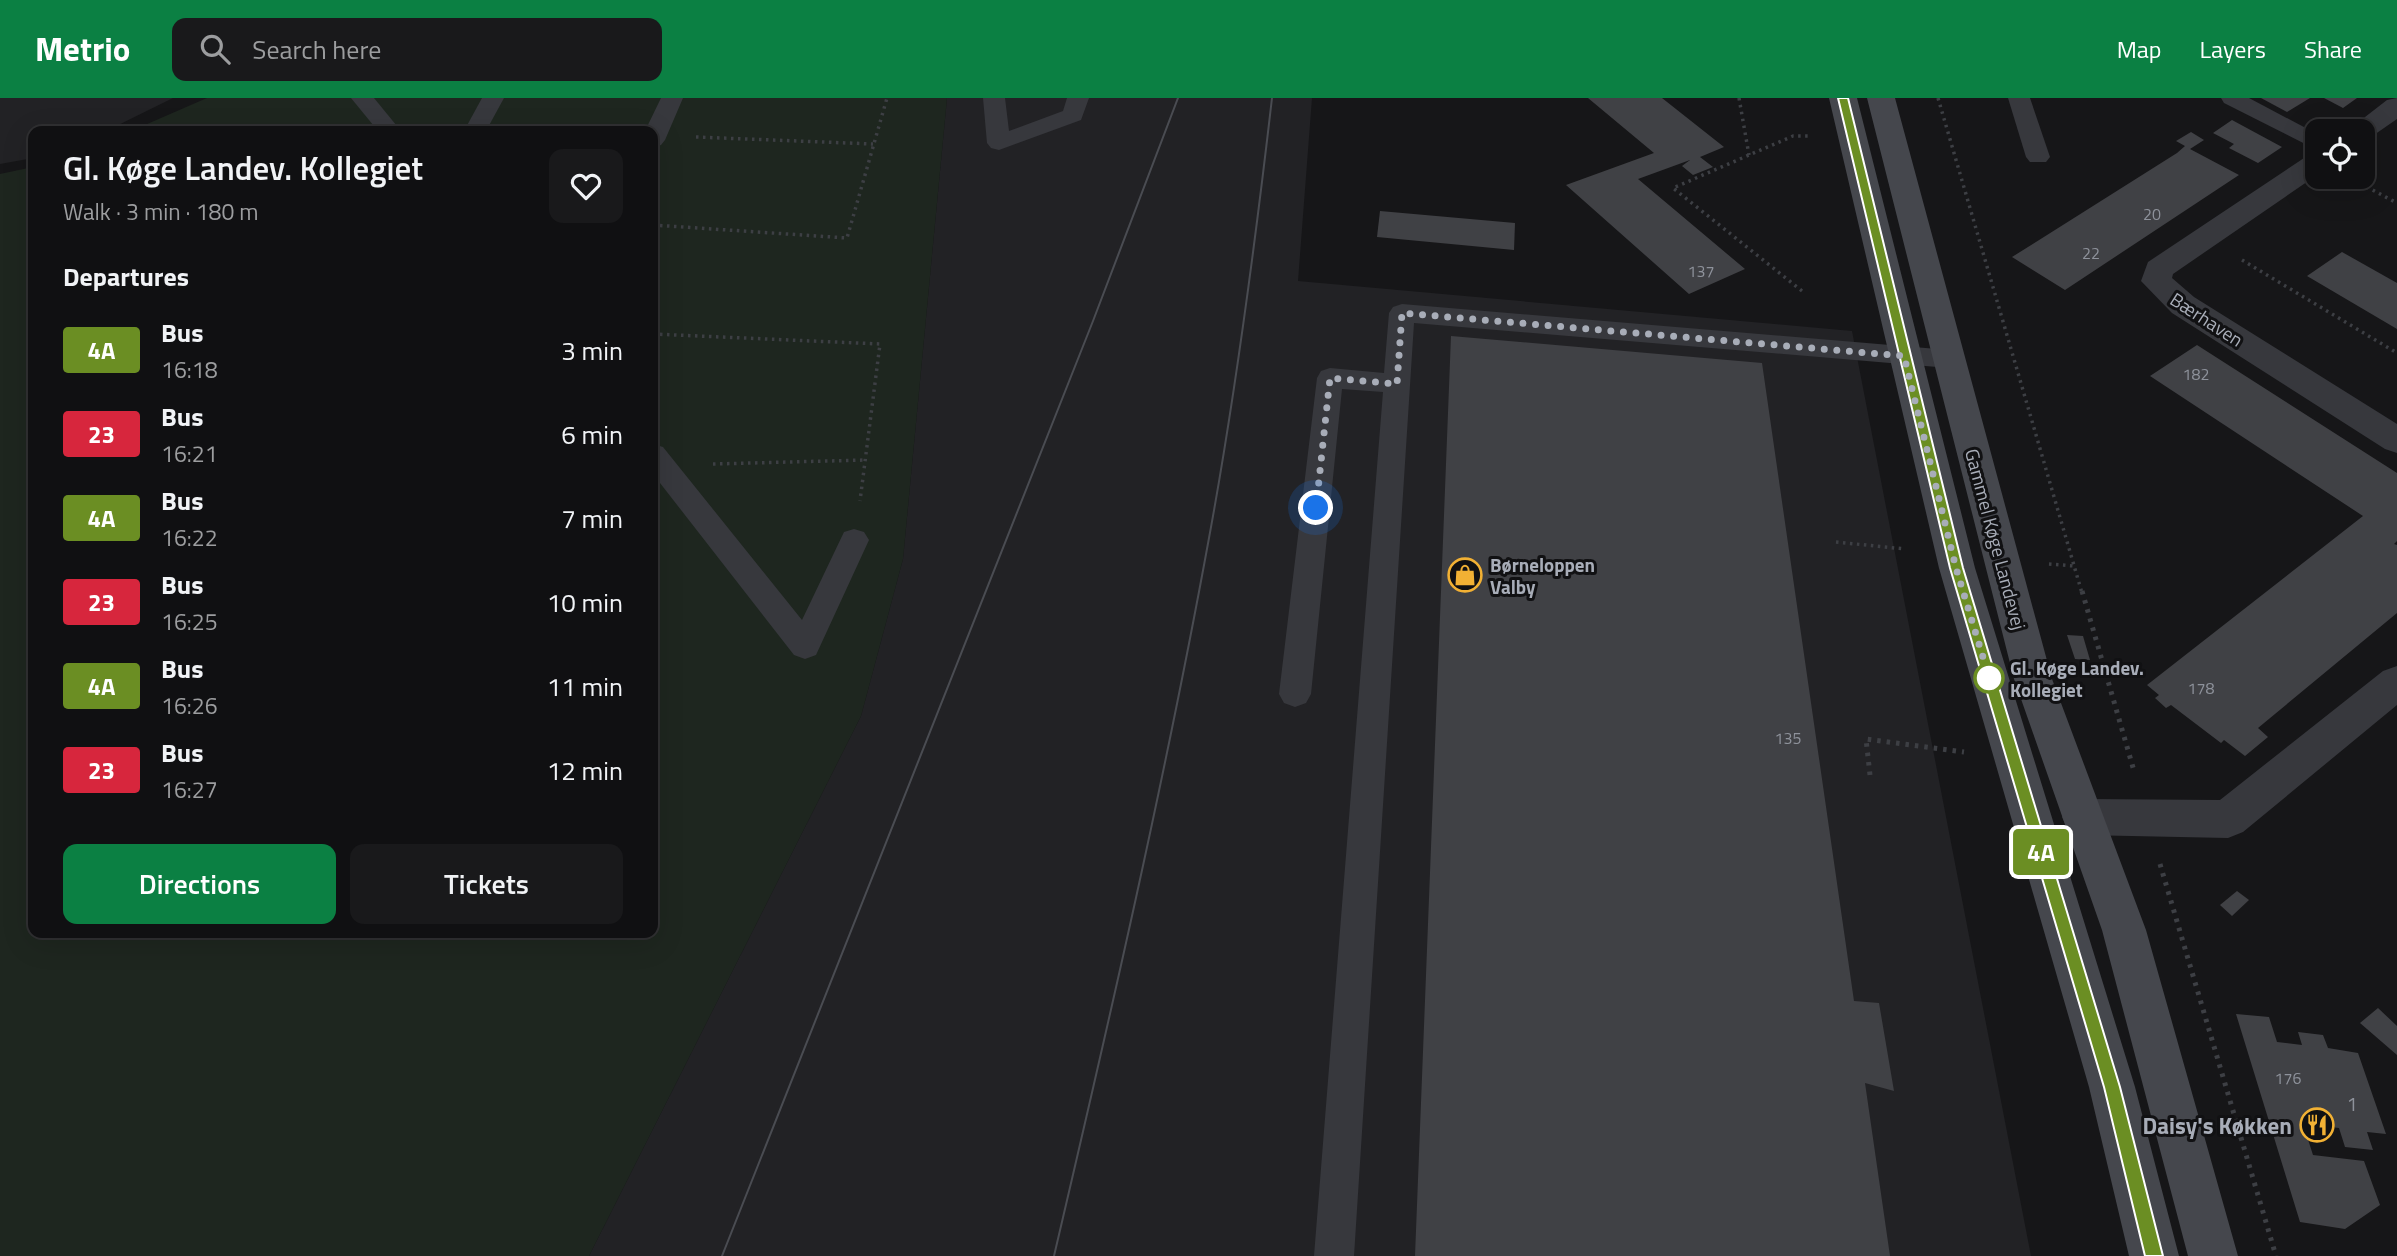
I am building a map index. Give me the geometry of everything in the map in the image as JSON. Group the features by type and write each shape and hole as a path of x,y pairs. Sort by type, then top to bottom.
{"main road":[{"path":"1843,98 1956,568 2112,1087 2154,1256"},
{"name":"Gammel Køge Landevej","path":"1881,98 2033,679 2124,930 2213,1256"}],"street":[{"path":"2375,121 2397,106"},
{"name":"Bærhaven","path":"2305,170 2159,269 2156,281 2183,305 2397,440"},
{"path":"2083,817 2228,819 2397,682"}],"lane":[{"path":"362,98 386,126"},
{"path":"478,126 493,98"},
{"path":"658,128 672,98"},
{"path":"994,98 999,143 1073,115 1078,98"},
{"path":"2019,98 2038,157"},
{"path":"2232,98 2305,137"},
{"path":"1334,1256 1402,313 1949,359"},
{"path":"1295,694 1330,378 1397,384"},
{"path":"658,461 805,646 854,540"}],"path":[{"path":"658,225 846,238 887,98"},
{"path":"1739,98 1749,155"},
{"path":"1938,98 2276,1256"},
{"path":"1802,291 1673,188 1793,136 1852,134"},
{"path":"658,137 873,144"},
{"path":"2371,189 2397,203"},
{"path":"2222,225 2245,264 2397,353"},
{"path":"658,334 880,344 854,540"},
{"path":"658,460 866,460"},
{"path":"1870,775 1866,739 2013,758"}],"shaded area":[{"path":"0,98 173,98 116,126 28,126 28,159 0,164"},
{"path":"207,98 947,98 903,559 861,716 589,1256 0,1256 0,174 28,168 28,938 658,938 658,126 143,126"},
{"path":"947,98 1312,98 1298,281 1852,331 2031,1256 589,1256 861,716 903,559"}],"building":[{"path":"1588,98 1662,98 1724,147 1700,157 1713,167 1693,175 1682,166 1690,160 1638,179 1745,269 1689,294 1566,185 1654,153"},
{"path":"2261,98 2310,98 2287,112"},
{"path":"2324,98 2357,98 2343,108"},
{"path":"2232,120 2282,147 2258,163 2229,148 2234,144 2213,133"},
{"path":"2191,132 2204,140 2190,149 2239,175 2065,290 2012,257 2177,153 2185,146 2176,141"},
{"path":"1380,211 1515,223 1514,250 1377,237"},
{"path":"2342,252 2397,283 2397,329 2307,276"},
{"path":"1451,336 1762,363 1854,1001 1879,1003 1894,1091 1865,1083 1890,1256 1415,1256"},
{"path":"2197,345 2397,473 2397,541 2394,544 2397,545 2397,613 2258,728 2268,737 2245,756 2224,740 2221,743 2171,705 2166,708 2155,698 2159,695 2147,685 2363,516 2150,376"},
{"path":"2067,635 2083,636 2090,660 2075,659"},
{"path":"2237,891 2249,900 2232,916 2220,905"},
{"path":"2378,1008 2397,1026 2397,1055 2360,1023"},
{"path":"2236,1014 2269,1017 2277,1042 2302,1045 2298,1032 2323,1035 2328,1048 2358,1053 2386,1134 2367,1132 2373,1150 2345,1147 2339,1128 2303,1124 2313,1155 2364,1161 2380,1205 2345,1229 2300,1222"}],"tram line":[{"path":"722,1256 1093,321 1178,98"},
{"path":"1054,1256 1155,808 1209,538 1244,318 1272,98"}],"bus line":[{"name":"4A","path":"1843,98 1956,568 2112,1087 2154,1256"}],"place":[{"name":"Børneloppen Valby","path":"1465,575"},
{"name":"Gl. Køge Landev. Kollegiet","path":"1989,678"},
{"name":"Daisy's Køkken","path":"2317,1125"}],"route":[{"path":"1316,508 1330,378 1397,384 1402,313 1904,356 1956,568 1992,687 1989,678"}]}
